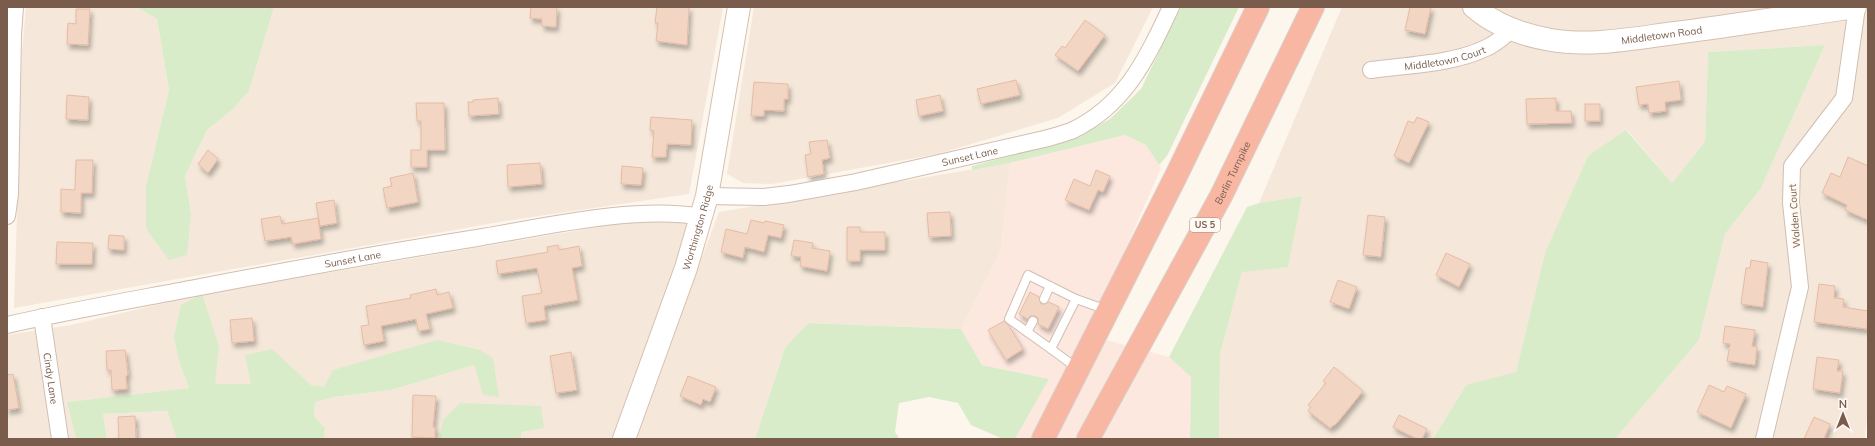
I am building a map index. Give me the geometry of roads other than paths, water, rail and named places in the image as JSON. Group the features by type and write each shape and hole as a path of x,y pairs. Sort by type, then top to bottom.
{"highway":[{"path":"1043,439 1183,162 1258,7"},
{"name":"Berlin Turnpike","path":"1088,439 1221,196 1313,7"}],"street":[{"path":"7,216 10,194 10,35 16,7"},
{"name":"Worthington Ridge","path":"624,439 686,268 702,217 707,196 739,7"},
{"name":"Sunset Lane","path":"707,196 764,196 811,191 1044,140 1070,131 1092,119 1112,103 1128,86 1142,65 1170,7"},
{"name":"Middletown Road","path":"1474,7 1494,22 1511,30 1552,40 1577,42 1638,38 1856,7"},
{"name":"Walden Court","path":"1764,439 1800,287 1791,203 1792,166 1844,98 1856,7"},
{"name":"Middletown Court","path":"1371,70 1450,59 1472,54 1487,48 1511,30"},
{"name":"Sunset Lane","path":"7,325 42,317 376,254 542,227 647,214 672,214 702,217"},
{"name":"Cindy Lane","path":"42,317 60,439"}],"lane":[{"path":"1079,369 1009,318 1028,275 1076,299 1108,310"},
{"path":"1044,299 1050,286"},
{"path":"1050,349 1076,299"},
{"path":"1028,332 1033,321"}]}
